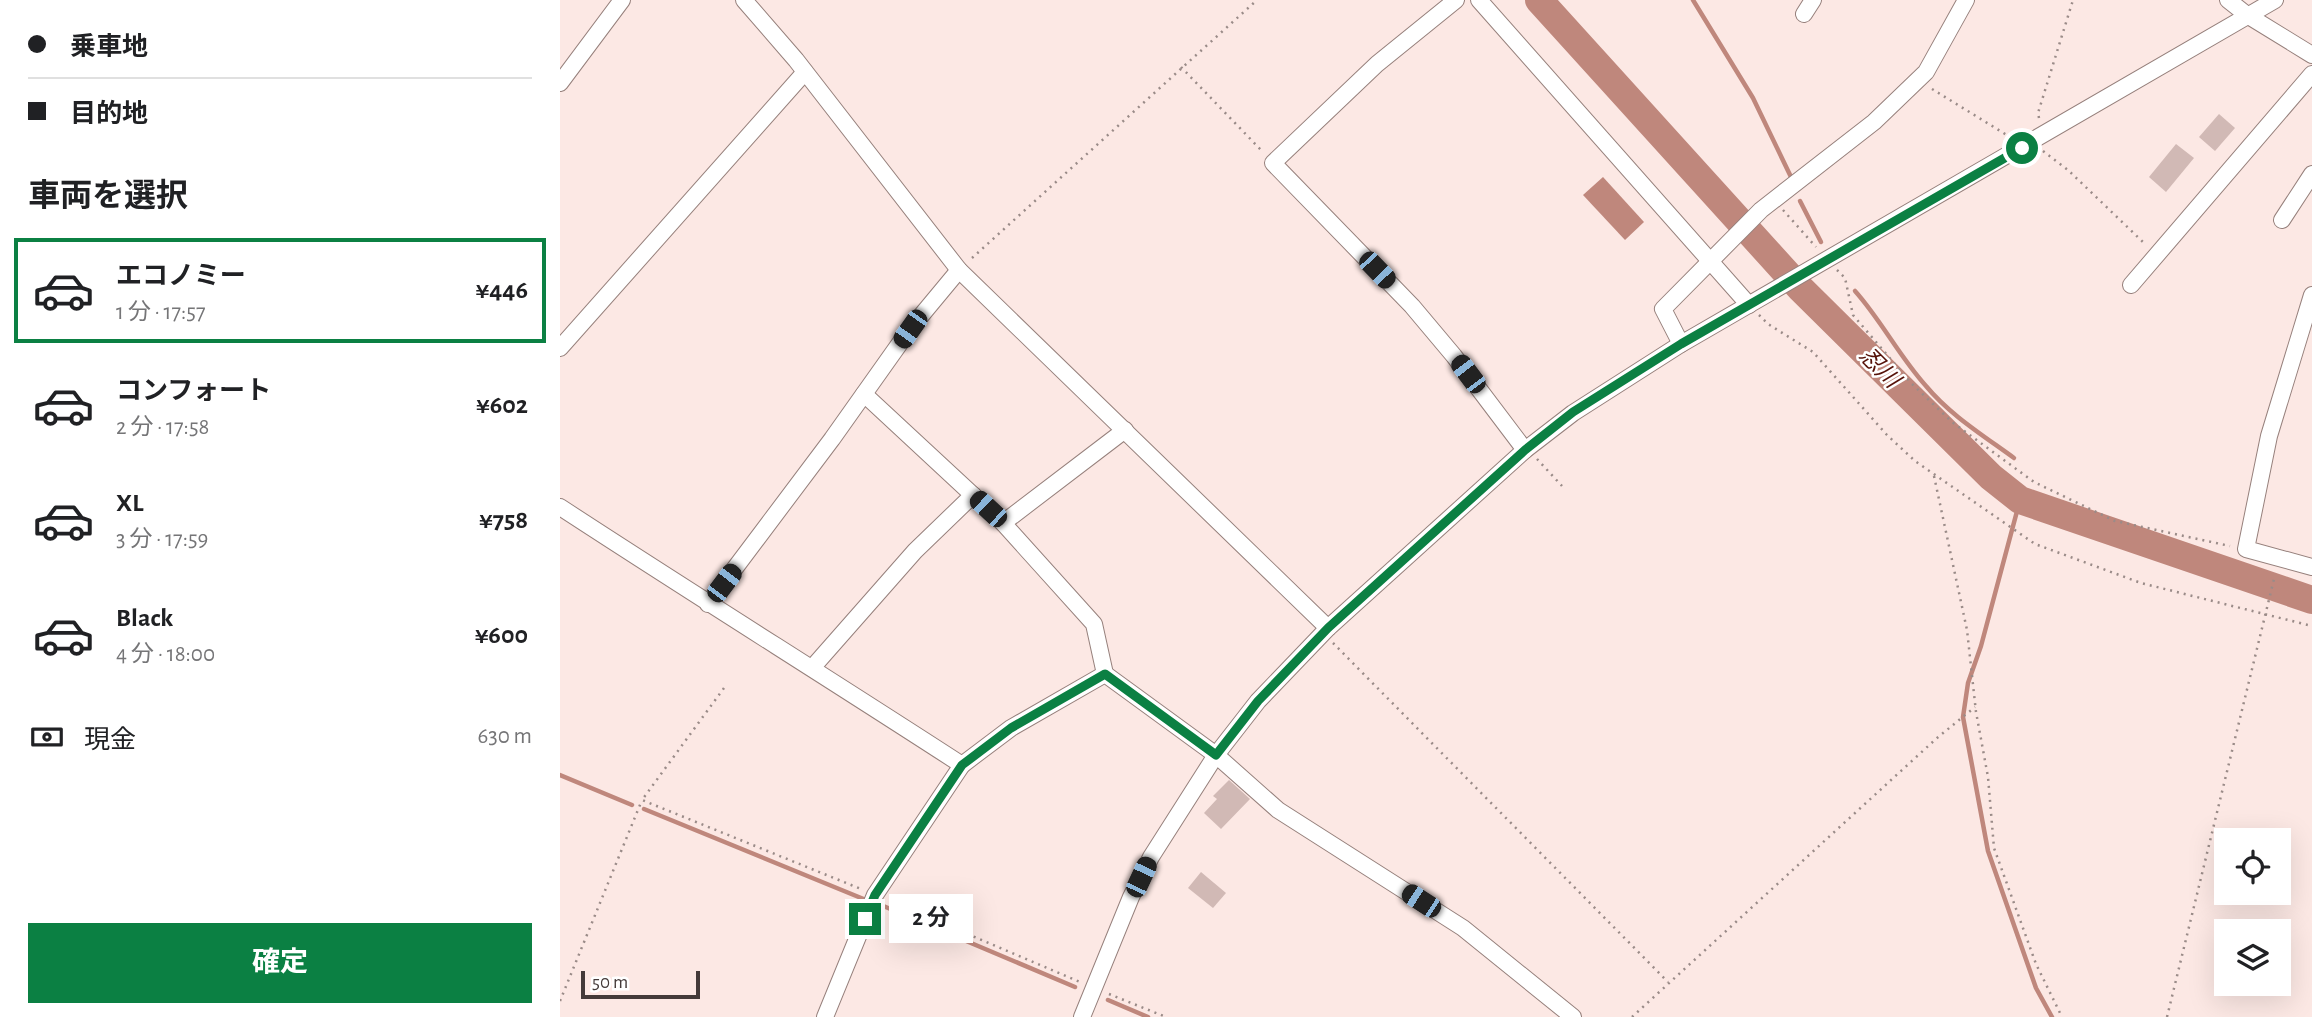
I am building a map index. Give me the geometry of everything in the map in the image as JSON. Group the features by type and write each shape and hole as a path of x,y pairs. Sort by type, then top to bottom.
{"street":[{"path":"560,83 622,0"},
{"path":"744,0 805,72 959,270 1326,630"},
{"path":"1456,0 1377,64 1273,163 1412,306 1531,454"},
{"path":"1479,0 1714,257 1749,305"},
{"path":"1681,344 1663,309 1761,210 1874,122 1926,72 1966,0"},
{"path":"2228,0 2247,15 2312,55"},
{"path":"1082,1017 1131,897 1151,857 1216,755 1258,701 1326,630 1531,454 1573,412 1681,344 2275,0"},
{"path":"560,348 805,72"},
{"path":"2131,285 2312,74"},
{"path":"2282,220 2312,174"},
{"path":"708,604 910,329 959,270"},
{"path":"2312,295 2269,436 2246,549 2312,568"},
{"path":"864,394 1003,523 1094,624 1105,674 1216,755 1278,810 1463,928 1573,1017"},
{"path":"1003,523 1125,430"},
{"path":"812,668 915,551 973,495"},
{"path":"560,507 962,765"},
{"path":"825,1017 875,895 962,765 1011,728 1105,674"}],"path":[{"path":"959,270 1257,0"},
{"path":"2033,141 2038,113 2073,0"},
{"path":"1181,67 1273,163"},
{"path":"1917,81 2006,133 2033,141 2068,170 2157,255"},
{"path":"1749,305 1768,324 1813,352 1887,435 1914,461 2035,544 2141,583 2312,626"},
{"path":"1853,315 1911,383 1952,422 2034,482 2115,521 2246,549"},
{"path":"1531,454 1562,486"},
{"path":"1933,474 1968,630 1975,707 1988,777 1994,848 2036,964 2062,1017"},
{"path":"2167,1017 2275,573"},
{"path":"1326,630 1668,982"},
{"path":"560,1001 642,800 724,688"},
{"path":"1632,1017 1937,738 1975,707"},
{"path":"642,800 1166,1017"}],"shaded area":[{"path":"1603,177 1644,222 1625,240 1583,195"}],"building":[{"path":"2219,114 2235,128 2215,151 2199,137"},
{"path":"2176,144 2194,158 2166,192 2149,177"},
{"path":"1229,780 1250,799 1221,829 1204,813 1217,799 1213,796"},
{"path":"1201,872 1226,893 1213,908 1188,888"}],"waterway":[{"name":"忍川","path":"1539,0 1801,289 1991,477 2020,500 2312,600"},
{"path":"1693,0 1753,98 1791,177"},
{"path":"1800,201 1821,242"},
{"path":"1855,291 1935,397 2014,458"},
{"path":"2020,500 1981,646 1968,683 1963,717 1988,851 2036,988 2052,1017"},
{"path":"560,775 632,805"},
{"path":"644,809 866,900"},
{"path":"881,905 1075,987"},
{"path":"1108,1000 1148,1017"}],"route":[{"path":"865,919 875,895 962,765 1011,728 1105,674 1216,755 1258,701 1328,628 1525,450 1573,412 1681,344 2022,148"}]}
